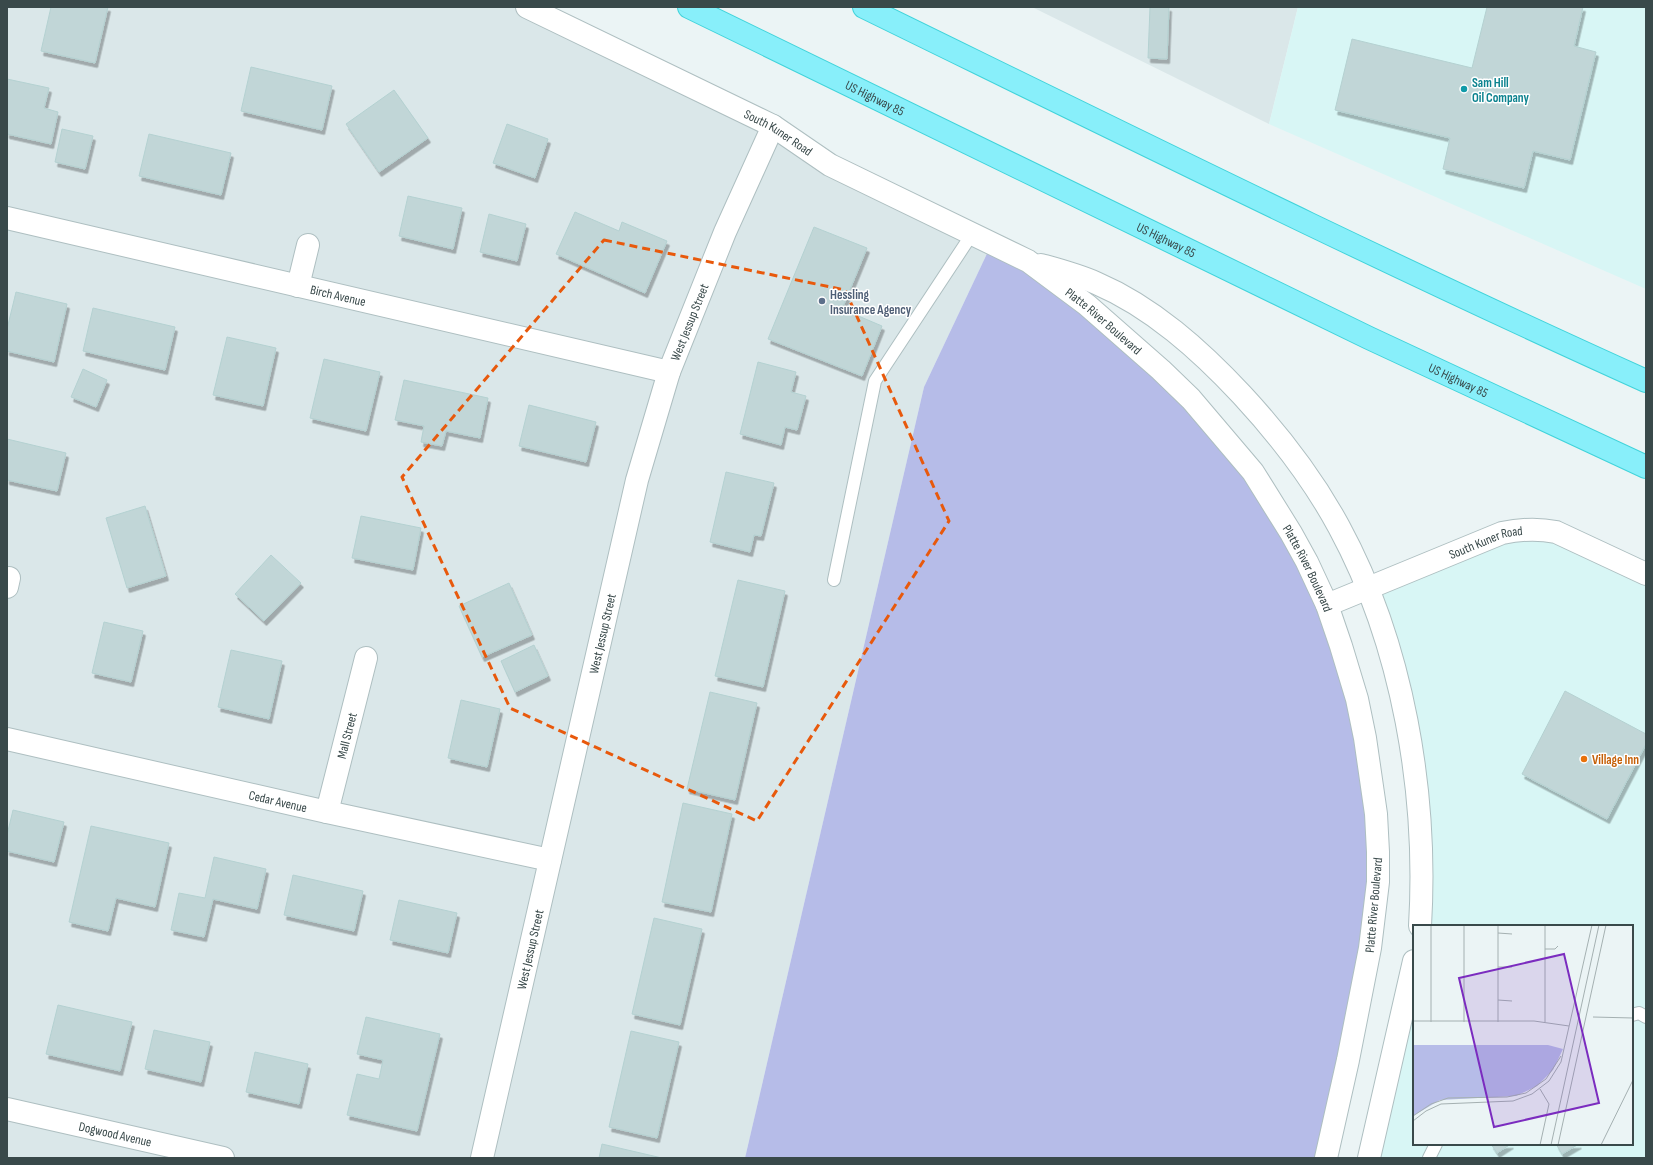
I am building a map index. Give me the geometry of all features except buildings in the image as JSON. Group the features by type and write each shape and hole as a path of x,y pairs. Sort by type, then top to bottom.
{"highway":[{"name":"US Highway 85","path":"689,7 1077,195 1207,261 1508,404 1646,467"},
{"path":"864,7 1231,186 1458,294 1646,381"}],"street":[{"name":"South Kuner Road","path":"527,7 773,126 830,165 1028,262"},
{"name":"West Jessup Street","path":"482,1158 637,480 669,372 726,232 773,126"},
{"name":"Birch Avenue","path":"7,218 669,372"},
{"path":"298,286 308,245"},
{"name":"Platte River Boulevard","path":"1028,262 1075,275 1097,283 1147,311 1178,335 1214,367 1254,408 1303,469 1338,526 1368,587 1396,676 1414,763 1421,857 1420,925"},
{"name":"Platte River Boulevard","path":"1028,262 1087,305 1145,355 1191,399 1253,472 1270,497 1307,562 1327,605 1341,646 1357,699 1365,738 1375,807 1378,882 1370,948 1348,1060 1326,1158"},
{"name":"South Kuner Road","path":"1327,605 1502,533 1529,529 1556,532 1646,574"},
{"name":"Mall Street","path":"327,812 366,658"},
{"name":"Cedar Avenue","path":"7,739 327,812 550,860"},
{"path":"1369,1158 1413,965"},
{"name":"Dogwood Avenue","path":"7,1109 223,1158"}],"lane":[{"path":"834,580 875,381 972,234"},
{"path":"1633,1015 1639,1013 1646,1017"},
{"path":"1429,1158 1436,1145"}],"highlighted area":[{"path":"604,240 845,290 949,521 757,821 510,708 402,477"}],"shaded area":[{"path":"7,7 527,7 992,243 924,387 745,1158 7,1158"},
{"path":"1032,7 1298,7 1269,124"},
{"path":"1298,7 1646,7 1646,289 1269,124"},
{"path":"992,243 1087,305 1253,472 1327,605 1378,852 1326,1158 745,1158 924,387"},
{"path":"1529,529 1646,574 1646,1158 1369,1158 1413,965 1413,1145 1633,1145 1633,925 1420,925 1420,842 1368,587"}],"place":[{"name":"Sam Hill Oil Company","path":"1464,89"},
{"name":"Hessling Insurance Agency","path":"822,301"},
{"name":"Village Inn","path":"1584,759"}]}
